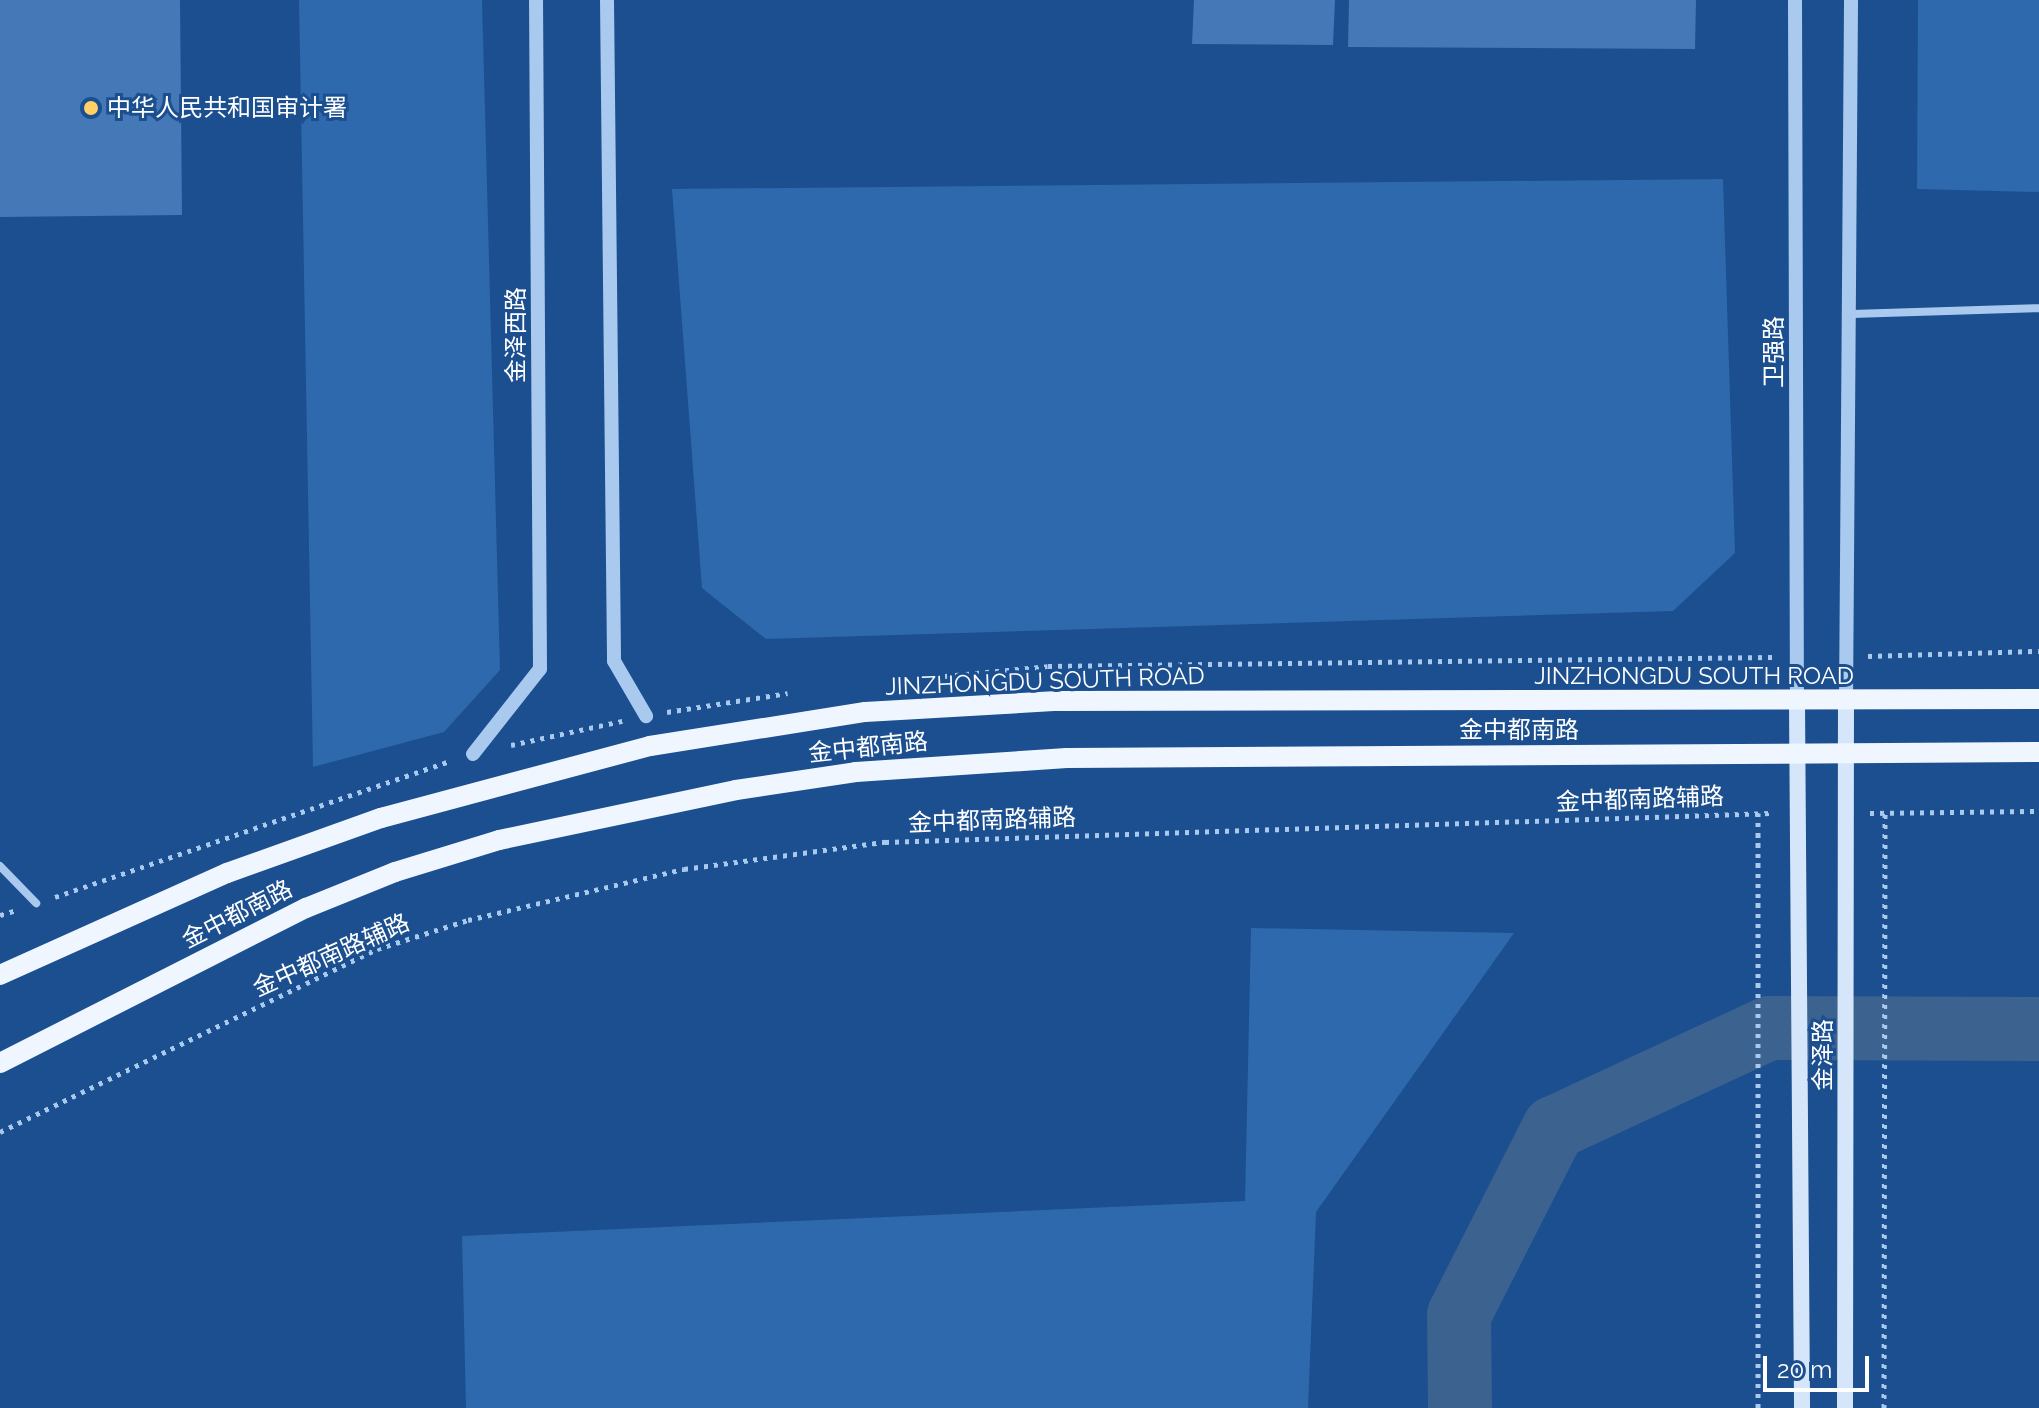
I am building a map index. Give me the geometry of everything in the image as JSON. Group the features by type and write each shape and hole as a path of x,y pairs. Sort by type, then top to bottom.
{"main road":[{"name":"JINZHONGDU SOUTH ROAD","path":"0,975 227,873 381,818 650,746 865,712 1058,701 1846,703 2039,699"},
{"name":"金泽路","path":"1797,703 1804,1152 1802,1408"},
{"name":"金泽路","path":"1845,1408 1846,703"},
{"path":"1797,755 2039,752"},
{"name":"金中都南路","path":"0,1063 306,908 395,872 499,840 736,790 856,772 1067,758 1797,755"}],"street":[{"name":"金泽西路","path":"473,754 540,669 536,0"},
{"path":"607,0 614,661 646,716"},
{"name":"卫强路","path":"1795,0 1797,703"},
{"path":"1846,703 1852,314 1851,0"},
{"path":"1852,314 2039,308"},
{"path":"0,866 36,903"}],"path":[{"path":"1845,813 2039,811"},
{"path":"1884,1408 1885,812"},
{"path":"1758,813 1761,1156 1758,1408"},
{"name":"金中都南路辅路","path":"0,1132 377,949 468,920 684,869 885,842 1797,813"}],"shaded area":[{"path":"299,0 482,0 500,670 444,732 313,767"},
{"path":"1918,0 2039,0 2039,192 1917,189"},
{"path":"1723,179 1735,553 1673,611 766,639 702,588 672,189"},
{"path":"1251,928 1514,933 1316,1212 1308,1408 466,1408 462,1236 1245,1201"}],"building":[{"name":"中华人民共和国审计署","path":"0,0 180,0 182,215 0,217"},
{"path":"1194,0 1335,0 1333,45 1192,44"},
{"path":"1349,0 1696,0 1695,49 1348,47"}],"waterway":[{"path":"1460,1408 1459,1315 1554,1128 1769,1028 2039,1029"}],"place":[{"name":"中华人民共和国审计署","path":"91,108"}]}
